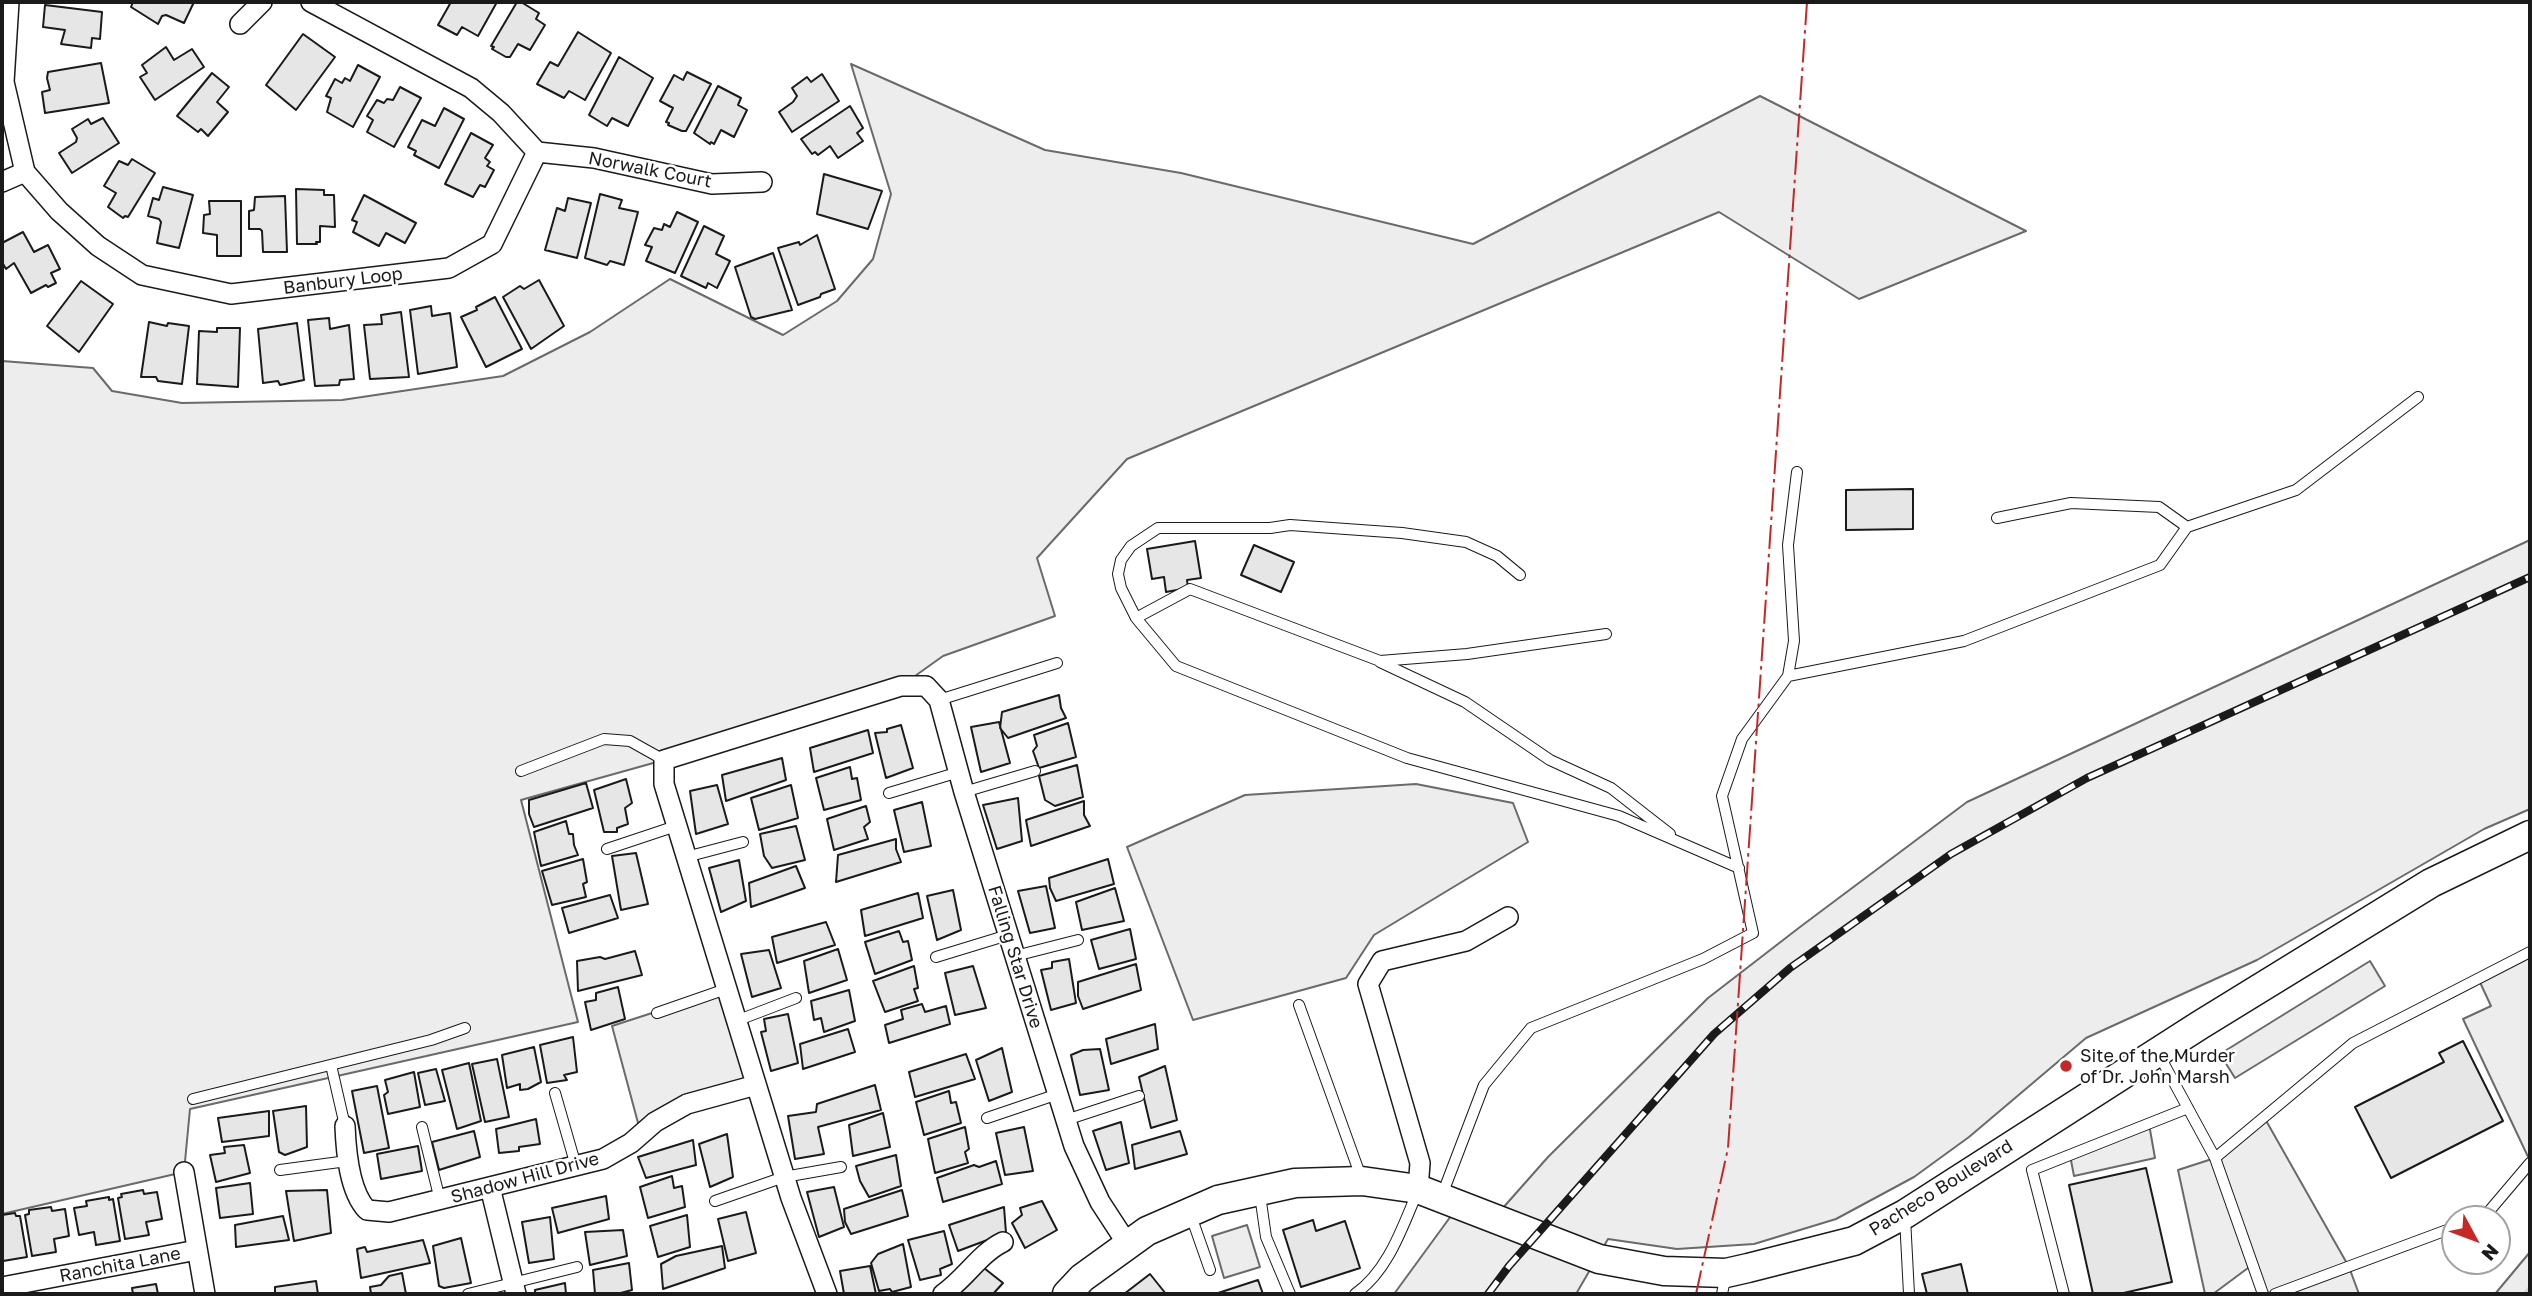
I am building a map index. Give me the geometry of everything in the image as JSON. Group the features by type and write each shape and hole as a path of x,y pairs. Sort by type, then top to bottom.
{"main road":[{"name":"Pacheco Boulevard","path":"1067,1294 1082,1278 1147,1231 1218,1200 1295,1183 1362,1181 1429,1194 1599,1259 1724,1284 1854,1241 1905,1214 2431,883 2530,835"}],"street":[{"name":"Banbury Loop","path":"9,2 4,82 25,172 59,211 98,246 142,275 231,294 449,268 492,244 537,152"},
{"path":"240,24 262,2"},
{"path":"311,2 471,88 501,113 537,152"},
{"name":"Norwalk Court","path":"537,152 594,158 712,184 762,182"},
{"path":"2,182 25,172"},
{"path":"827,1294 784,1177 663,784 664,760 901,686 926,686 939,700"},
{"name":"Falling Star Drive","path":"939,700 964,792 1066,1120 1088,1180 1128,1245"},
{"path":"1429,1194 1368,984 1381,961 1466,941 1508,916"},
{"name":"Shadow Hill Drive","path":"345,1126 347,1161 361,1205 367,1210 389,1212 603,1159 631,1143 655,1122 687,1104 756,1084"},
{"path":"184,1172 205,1294"},
{"path":"489,1188 515,1289"},
{"path":"943,1294 969,1273 992,1247 1003,1242"},
{"name":"Ranchita Lane","path":"2,1287 197,1250"}],"lane":[{"path":"1788,676 1964,641 2160,565 2187,527 2297,489 2418,397"},
{"path":"1356,1294 1378,1272 1429,1194 1484,1085 1531,1028 1703,959 1753,933 1722,796 1742,738 1788,676 1794,641 1788,545 1797,472"},
{"path":"1997,518 2071,503 2146,506 2159,507 2187,527"},
{"path":"1520,575 1497,556 1466,542 1402,533 1290,525 1270,528 1158,528 1131,546 1121,560 1118,574 1121,588 1136,618 1176,666 1407,758 1619,816 1739,867"},
{"path":"1136,618 1190,589 1380,661 1465,702 1550,760 1611,788 1681,843"},
{"path":"1380,661 1467,654 1606,634"},
{"path":"939,700 1057,663"},
{"path":"521,771 604,738 630,741 664,760"},
{"path":"964,792 1035,771"},
{"path":"889,793 959,772"},
{"path":"607,849 676,826"},
{"path":"686,857 743,842"},
{"path":"936,957 1008,935"},
{"path":"1015,956 1079,940"},
{"path":"2215,1158 2353,1043 2530,952"},
{"path":"657,1013 726,989"},
{"path":"736,1021 796,998"},
{"path":"1299,1005 1362,1181"},
{"path":"193,1099 431,1040 465,1028"},
{"path":"2157,1053 2215,1158 2263,1294"},
{"path":"331,1065 345,1126"},
{"path":"555,1093 576,1166"},
{"path":"987,1118 1058,1094"},
{"path":"1066,1120 1139,1096"},
{"path":"2064,1294 2032,1170 2188,1108"},
{"path":"422,1127 440,1200"},
{"path":"280,1170 347,1161"},
{"path":"2494,1205 2530,1163"},
{"path":"715,1201 784,1177 841,1167"},
{"path":"1259,1191 1266,1237 1290,1294"},
{"path":"1189,1212 1210,1270"},
{"path":"1905,1214 1909,1294"},
{"path":"2275,1294 2441,1232"},
{"path":"468,1294 515,1289 577,1267"}],"shaded area":[{"path":"851,64 1045,150 1181,173 1473,244 1760,96 2026,231 1859,299 1719,212 1127,459 1037,558 1055,616 943,656 901,686 664,760 521,800 578,1022 190,1109 184,1172 2,1214 2,361 93,368 112,391 182,403 342,400 503,376 590,332 670,279 783,335 837,301 873,259 891,194"},
{"path":"2530,540 2530,809 2484,829 2257,960 2086,1038 1969,1137 1914,1177 1836,1219 1754,1244 1677,1249 1608,1239 1576,1294 1394,1294 1459,1205 1494,1218 1548,1157 1708,998 1967,802"},
{"path":"1416,784 1513,803 1528,842 1374,935 1346,978 1193,1020 1127,847 1245,795"},
{"path":"2530,952 2530,1161 2463,1019 2491,1006 2478,978"},
{"path":"2370,961 2385,986 2235,1078 2220,1054"},
{"path":"726,989 756,1085 641,1134 612,1026"},
{"path":"2264,1117 2349,1267 2359,1294 2263,1294 2252,1265 2213,1294 2205,1294 2178,1170 2215,1158"},
{"path":"2149,1124 2155,1158 2074,1176 2070,1155"},
{"path":"1247,1225 1260,1267 1224,1278 1212,1236"},
{"path":"2530,1252 2530,1294 2495,1294"}],"building":[{"path":"133,2 194,2 184,23 166,15 162,16 158,24 131,7"},
{"path":"451,2 497,2 478,36 462,27 457,35 438,25"},
{"path":"517,2 539,13 536,19 545,25 530,50 518,44 510,57 506,57 491,46"},
{"path":"45,5 102,12 100,39 92,38 91,48 61,44 65,30 43,27"},
{"path":"578,32 611,53 585,100 569,91 564,98 537,84 550,62 558,66"},
{"path":"303,34 335,57 296,110 266,85"},
{"path":"166,47 174,60 192,49 204,67 155,100 140,77 147,73 142,65"},
{"path":"619,57 653,78 628,126 612,118 607,126 589,115"},
{"path":"101,63 109,103 45,113 42,92 50,90 48,72"},
{"path":"358,65 380,77 353,127 327,112 331,98 326,96 335,79 342,83 345,78 350,81"},
{"path":"687,72 711,84 686,131 682,131 668,125 666,122 673,108 660,101 674,75 683,80"},
{"path":"212,73 229,87 217,102 228,112 208,136 177,116"},
{"path":"822,74 839,101 792,132 779,112 797,96 792,88 807,77 811,82"},
{"path":"718,86 741,98 738,105 747,110 734,137 721,130 714,144 710,144 694,133"},
{"path":"400,87 421,98 394,147 367,132 373,120 367,116 377,100 384,103 387,99 393,100"},
{"path":"850,106 863,128 857,133 863,141 838,158 830,146 818,155 815,152 812,154 801,139"},
{"path":"444,108 464,119 439,168 414,155 416,151 408,147 422,120 435,126"},
{"path":"103,118 119,143 72,173 59,153 76,142 77,138 72,129 88,119 91,124"},
{"path":"471,133 493,145 485,158 490,162 487,166 494,170 485,187 480,185 473,197 445,184"},
{"path":"132,159 155,173 128,217 123,218 108,207 116,193 104,186 119,161 128,165"},
{"path":"824,174 882,191 868,229 817,214"},
{"path":"163,187 193,195 179,248 157,243 161,222 148,216 153,198 159,200"},
{"path":"296,189 324,190 324,195 334,195 335,227 320,226 320,242 316,242 317,244 297,244"},
{"path":"600,194 622,200 619,208 638,212 624,265 610,261 607,265 585,258"},
{"path":"364,195 416,223 405,243 386,233 379,246 353,232 357,222 352,220"},
{"path":"285,196 287,252 263,252 262,231 249,229 249,211 254,210 255,197"},
{"path":"568,198 591,203 577,258 545,250 557,208 565,211"},
{"path":"209,201 241,201 241,256 217,256 217,235 203,233 204,215 210,214"},
{"path":"677,212 698,222 675,273 646,261 652,247 645,245 654,228 662,230 664,224 670,227"},
{"path":"704,226 724,236 716,254 730,261 717,288 708,283 706,288 681,276"},
{"path":"23,232 34,252 48,245 60,269 51,273 56,283 31,293 14,263 6,269 2,262 2,243"},
{"path":"817,235 835,289 798,305 778,248 799,242 800,245"},
{"path":"773,253 792,310 755,319 751,317 735,267"},
{"path":"539,280 564,326 531,349 503,297 520,286 524,289"},
{"path":"81,281 113,304 79,352 47,326"},
{"path":"495,297 522,349 486,367 461,317"},
{"path":"431,306 432,316 450,313 457,367 418,374 410,310"},
{"path":"401,312 409,377 370,379 364,325 382,324 381,315"},
{"path":"329,318 330,329 349,325 354,379 340,380 339,385 315,386 308,320"},
{"path":"149,322 167,326 168,323 189,326 182,384 158,381 156,377 141,377"},
{"path":"297,323 304,380 280,385 278,381 263,383 258,329"},
{"path":"217,328 240,328 238,387 197,384 199,331 217,332"},
{"path":"1913,489 1913,529 1846,530 1846,490"},
{"path":"1195,541 1201,578 1187,580 1188,588 1166,592 1164,577 1152,579 1147,549"},
{"path":"1254,545 1294,562 1281,592 1241,575"},
{"path":"1059,695 1066,718 1008,738 1000,728 1002,712"},
{"path":"999,722 1010,763 981,772 971,727"},
{"path":"1068,723 1076,757 1039,768 1033,751 1037,746 1034,735"},
{"path":"901,725 913,768 886,778 875,733 887,732 887,729"},
{"path":"868,730 873,753 814,772 810,748"},
{"path":"782,758 786,780 726,801 722,775"},
{"path":"1077,765 1083,797 1055,806 1045,800 1039,776"},
{"path":"850,767 852,779 857,778 861,800 824,810 816,778"},
{"path":"626,779 632,803 625,808 628,824 617,828 617,832 604,832 594,790"},
{"path":"586,783 593,808 534,827 529,814 529,800"},
{"path":"717,785 728,824 696,834 690,791"},
{"path":"791,785 798,818 759,830 751,798"},
{"path":"1018,798 1022,841 997,849 983,805"},
{"path":"1084,801 1084,815 1090,826 1031,846 1026,820"},
{"path":"922,802 931,846 904,852 894,810"},
{"path":"866,806 870,822 864,827 868,839 834,850 827,819"},
{"path":"566,821 569,834 573,834 578,855 541,866 534,832"},
{"path":"796,826 805,860 772,868 764,856 760,834"},
{"path":"896,839 896,849 901,862 836,882 838,855"},
{"path":"636,853 648,904 621,910 612,856"},
{"path":"583,859 587,882 583,884 586,897 552,905 542,871"},
{"path":"1108,859 1114,884 1056,901 1049,878"},
{"path":"739,860 746,901 721,912 709,868"},
{"path":"796,866 805,888 751,907 749,883"},
{"path":"1046,886 1055,928 1030,933 1018,891"},
{"path":"1115,888 1124,921 1082,930 1076,902"},
{"path":"953,890 961,930 937,940 927,896"},
{"path":"918,893 923,918 865,936 861,910"},
{"path":"610,895 618,918 569,933 562,908"},
{"path":"826,922 835,945 777,963 772,937"},
{"path":"1130,929 1136,959 1099,969 1091,940"},
{"path":"899,931 903,942 908,941 912,960 875,974 865,942"},
{"path":"838,949 847,980 809,993 804,961"},
{"path":"769,950 781,988 752,997 741,954"},
{"path":"635,951 642,975 578,991 577,961 600,957 605,959"},
{"path":"1069,959 1076,1003 1051,1010 1041,970 1052,968 1052,962"},
{"path":"1136,964 1141,990 1083,1009 1078,996 1078,982"},
{"path":"914,966 918,988 914,989 918,1001 885,1012 873,981"},
{"path":"973,966 986,1008 955,1015 945,973"},
{"path":"618,987 625,1019 591,1030 585,1002 596,1000 596,993"},
{"path":"849,990 855,1021 824,1032 821,1018 814,1020 811,1001"},
{"path":"922,1004 925,1012 946,1006 950,1024 889,1043 885,1025 903,1019 901,1010"},
{"path":"788,1014 798,1063 771,1071 761,1032 766,1031 764,1019"},
{"path":"1155,1024 1158,1049 1111,1064 1106,1039"},
{"path":"848,1029 855,1052 803,1069 800,1044"},
{"path":"573,1037 577,1072 564,1075 567,1080 547,1083 540,1045"},
{"path":"2463,1041 2503,1121 2391,1178 2355,1107 2444,1062 2439,1053"},
{"path":"534,1047 541,1082 528,1089 520,1090 520,1084 507,1088 502,1055"},
{"path":"1002,1048 1012,1092 989,1101 976,1060"},
{"path":"1100,1049 1109,1090 1080,1095 1071,1055 1083,1050"},
{"path":"966,1054 975,1079 915,1097 909,1072"},
{"path":"497,1059 509,1117 485,1122 472,1064"},
{"path":"469,1063 481,1121 457,1129 442,1070"},
{"path":"1165,1066 1177,1120 1151,1128 1139,1077"},
{"path":"436,1069 445,1101 425,1105 418,1073"},
{"path":"414,1072 420,1107 388,1114 384,1095 388,1092 385,1080"},
{"path":"875,1085 881,1110 818,1127 824,1154 795,1159 788,1116 816,1112 817,1104"},
{"path":"377,1086 389,1148 364,1153 352,1091"},
{"path":"949,1091 951,1103 956,1102 961,1123 924,1135 916,1102"},
{"path":"306,1106 307,1147 285,1155 279,1152 273,1111"},
{"path":"269,1111 269,1136 222,1142 218,1118"},
{"path":"883,1113 890,1147 853,1156 849,1125"},
{"path":"536,1119 540,1144 519,1147 519,1151 499,1153 496,1129"},
{"path":"1121,1122 1129,1163 1106,1170 1093,1131"},
{"path":"965,1127 969,1149 965,1152 968,1163 935,1173 928,1139"},
{"path":"1024,1127 1033,1171 1005,1175 996,1133"},
{"path":"474,1131 480,1157 439,1170 432,1142"},
{"path":"1180,1131 1187,1154 1135,1169 1132,1145"},
{"path":"727,1134 733,1177 710,1187 699,1144"},
{"path":"693,1140 696,1165 646,1178 638,1157"},
{"path":"244,1145 250,1173 216,1182 210,1155 225,1153 224,1147"},
{"path":"418,1146 422,1171 381,1179 377,1154"},
{"path":"896,1155 901,1186 869,1197 860,1181 856,1166"},
{"path":"996,1161 1002,1184 943,1202 937,1178 974,1165 979,1167"},
{"path":"2146,1168 2172,1282 2119,1294 2093,1294 2069,1185"},
{"path":"672,1176 674,1188 682,1186 685,1207 648,1218 640,1187"},
{"path":"250,1183 253,1214 220,1218 216,1188"},
{"path":"834,1187 844,1227 819,1237 807,1192"},
{"path":"143,1190 144,1194 157,1192 162,1219 146,1222 149,1235 125,1239 118,1198 122,1197 121,1194"},
{"path":"327,1190 331,1233 294,1241 286,1191"},
{"path":"902,1190 908,1216 851,1234 845,1222 844,1209"},
{"path":"606,1196 609,1219 558,1233 552,1208"},
{"path":"109,1197 109,1200 113,1199 120,1241 96,1245 94,1232 79,1235 74,1208 87,1206 86,1201"},
{"path":"1042,1201 1057,1230 1025,1248 1012,1223 1022,1215 1020,1208"},
{"path":"51,1207 52,1211 65,1209 69,1236 54,1239 56,1252 32,1256 25,1215 29,1214 29,1210"},
{"path":"1004,1207 1006,1233 958,1251 949,1225"},
{"path":"746,1212 756,1253 728,1261 718,1219"},
{"path":"15,1213 20,1216 27,1257 3,1261 2,1215"},
{"path":"687,1215 690,1247 658,1257 650,1226"},
{"path":"283,1216 289,1240 236,1247 235,1225"},
{"path":"550,1217 554,1259 529,1263 522,1222"},
{"path":"1313,1220 1316,1231 1345,1221 1360,1268 1301,1287 1283,1230"},
{"path":"623,1230 627,1256 590,1265 585,1232"},
{"path":"944,1231 952,1264 940,1269 941,1275 920,1280 908,1240"},
{"path":"461,1238 471,1283 444,1288 439,1286 433,1246"},
{"path":"423,1240 430,1263 361,1278 357,1249 365,1247 367,1252"},
{"path":"903,1244 911,1287 892,1292 890,1289 879,1291 871,1263 878,1254"},
{"path":"722,1246 725,1268 663,1289 661,1264 676,1256"},
{"path":"629,1263 632,1290 617,1294 595,1294 593,1270"},
{"path":"1961,1264 1968,1294 1927,1294 1922,1274"},
{"path":"870,1266 876,1294 844,1294 840,1271"},
{"path":"984,1268 1003,1283 993,1294 958,1294"},
{"path":"402,1273 406,1294 371,1294 370,1287 381,1285 389,1276"},
{"path":"1150,1274 1166,1294 1124,1294"},
{"path":"1258,1280 1263,1294 1215,1294"},
{"path":"316,1281 318,1294 275,1294 275,1287"},
{"path":"565,1283 566,1294 535,1294 535,1290"},
{"path":"156,1284 158,1294 133,1294 132,1288"}],"waterway":[{"path":"2526,1294 2530,1289"}],"railway":[{"path":"1488,1294 1509,1266 1714,1034 1790,968 1951,854 2087,778 2530,577"}],"power":[{"path":"1696,1294 1728,1148 1807,2"}],"place":[{"name":"Site of the Murder of Dr. John Marsh","path":"2066,1066"}]}
